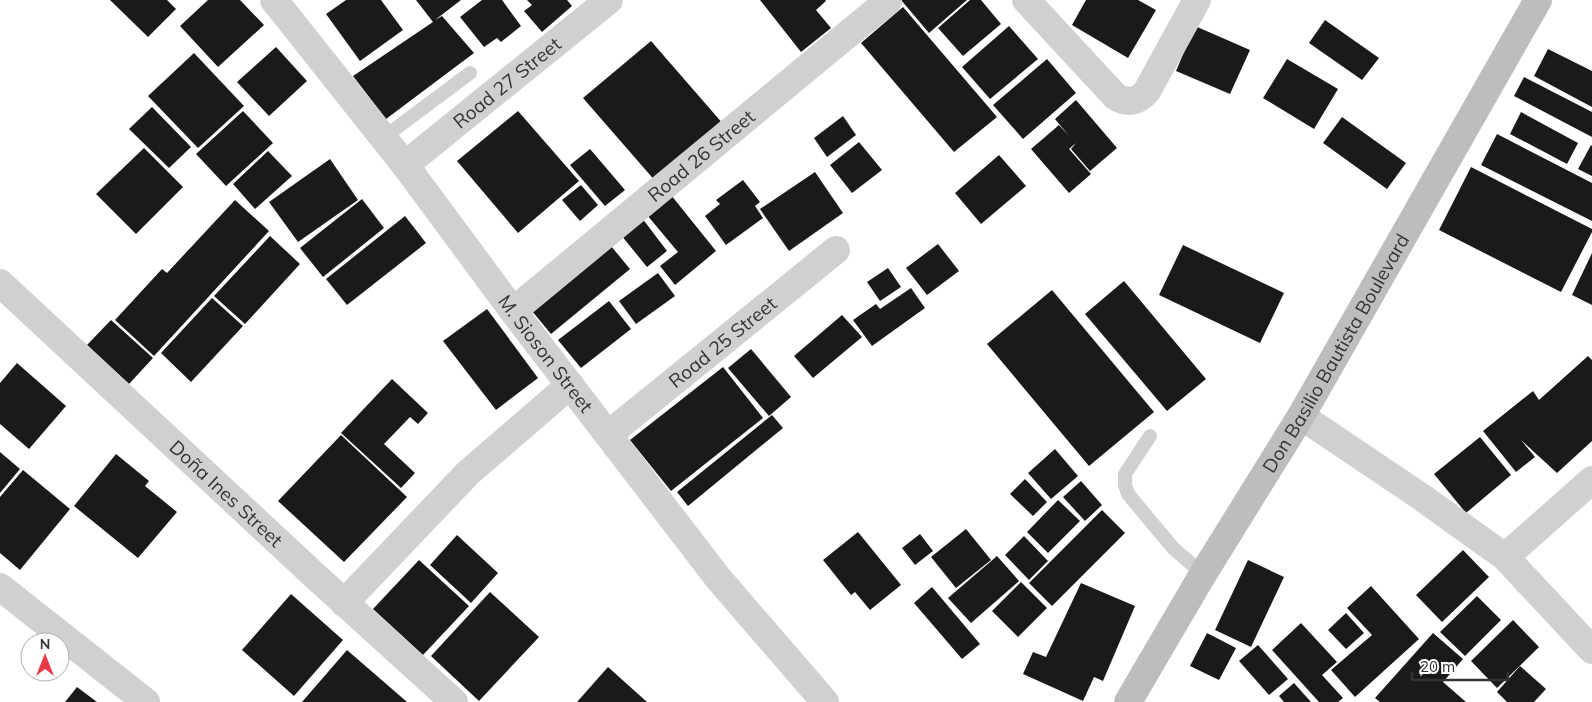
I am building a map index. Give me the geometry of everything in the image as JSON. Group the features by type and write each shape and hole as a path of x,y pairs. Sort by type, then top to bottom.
{"main road":[{"name":"Don Basilio Bautista Boulevard","path":"1128,702 1203,574 1302,416 1532,2"}],"street":[{"name":"Road 27 Street","path":"405,165 609,0"},
{"path":"1026,0 1115,96 1128,102 1135,101 1147,92 1197,0"},
{"name":"Road 26 Street","path":"513,310 888,1"},
{"name":"M. Sioson Street","path":"287,4 384,138 513,310 718,578 825,702"},
{"name":"Road 25 Street","path":"609,434 836,250"},
{"name":"Doña Ines Street","path":"0,283 344,603 454,702"},
{"path":"344,603 468,473 570,385"},
{"path":"1302,416 1420,496 1505,557 1592,650"},
{"path":"1505,557 1592,480"},
{"path":"0,587 146,702"}],"lane":[{"path":"384,138 470,73"},
{"path":"1150,436 1125,474 1125,485 1128,494 1173,548 1203,574"}],"building":[{"path":"110,0 167,0 176,9 148,37"},
{"path":"208,0 240,0 264,25 218,67 180,26"},
{"path":"346,0 381,0 403,30 360,61 326,14"},
{"path":"416,0 461,0 435,20 442,16 474,53 386,119 353,76 433,22"},
{"path":"482,0 502,0 521,26 501,42 497,38 484,47 460,17"},
{"path":"527,0 567,0 572,6 542,32 524,11 532,5"},
{"path":"760,0 825,0 816,10 831,28 801,52"},
{"path":"901,0 967,0 929,33"},
{"path":"970,0 981,0 1001,24 963,56 938,28"},
{"path":"1086,0 1138,0 1156,10 1128,58 1072,25"},
{"path":"903,7 997,117 954,152 861,43"},
{"path":"1325,20 1379,58 1362,80 1309,43"},
{"path":"1009,26 1038,59 990,99 962,67"},
{"path":"1195,26 1250,50 1230,94 1176,71"},
{"path":"651,41 724,125 657,183 583,98"},
{"path":"276,47 307,81 269,116 237,82"},
{"path":"1548,49 1592,71 1592,107 1534,76"},
{"path":"194,53 244,106 198,148 148,96"},
{"path":"1047,59 1076,93 1023,139 993,105"},
{"path":"1287,59 1338,89 1314,129 1263,98"},
{"path":"1524,77 1592,112 1592,137 1514,96"},
{"path":"1076,100 1117,148 1090,171 1071,149 1076,143 1069,149 1091,174 1069,193 1031,149 1059,125 1069,136 1055,119"},
{"path":"152,107 191,147 169,168 129,129"},
{"path":"243,111 273,143 226,186 196,154"},
{"path":"518,111 579,181 518,233 457,161"},
{"path":"1521,112 1578,143 1567,164 1510,134"},
{"path":"843,116 856,135 827,157 814,138"},
{"path":"1342,117 1406,163 1387,189 1323,143"},
{"path":"1497,134 1592,183 1592,221 1481,165"},
{"path":"859,142 882,170 852,193 830,165"},
{"path":"1592,146 1592,176 1578,169"},
{"path":"144,148 183,187 136,234 96,194"},
{"path":"590,149 625,190 605,206 570,165"},
{"path":"268,151 292,176 255,209 233,184"},
{"path":"999,155 1026,186 981,224 955,193"},
{"path":"330,159 358,200 298,242 269,202"},
{"path":"1471,167 1592,229 1561,292 1439,230"},
{"path":"815,172 843,213 789,251 760,209"},
{"path":"743,180 760,202 755,206 763,218 726,245 705,216 720,204 716,200"},
{"path":"581,185 598,205 580,221 562,200"},
{"path":"671,195 716,251 675,285 660,266 678,252 647,215"},
{"path":"362,199 384,228 323,277 300,248"},
{"path":"235,200 269,231 154,356 115,320 162,269 167,273"},
{"path":"405,216 426,243 347,305 326,279"},
{"path":"642,218 667,251 647,267 621,235"},
{"path":"270,236 300,264 245,324 214,296"},
{"path":"938,244 959,271 927,295 906,268"},
{"path":"1183,245 1284,293 1260,343 1159,295"},
{"path":"611,246 630,269 551,334 532,311"},
{"path":"1592,253 1592,305 1572,295"},
{"path":"888,268 901,287 880,301 867,282"},
{"path":"658,273 675,296 636,324 619,301"},
{"path":"1124,281 1206,379 1167,411 1085,314"},
{"path":"911,288 925,308 872,346 853,320 876,304 880,309"},
{"path":"1052,290 1154,412 1089,466 987,344"},
{"path":"212,298 243,326 191,382 161,353"},
{"path":"609,301 631,329 581,368 558,340"},
{"path":"487,309 538,378 496,410 443,341"},
{"path":"842,315 862,337 813,378 794,356"},
{"path":"111,320 153,358 129,384 87,345"},
{"path":"751,349 791,397 769,416 728,368"},
{"path":"1588,356 1592,360 1592,441 1557,473 1521,440 1535,457 1516,472 1483,431 1533,391 1539,400"},
{"path":"17,363 66,406 29,449 0,424 0,383"},
{"path":"723,367 763,418 671,491 630,440"},
{"path":"392,379 428,413 418,424 410,417 384,444 415,473 401,488 341,433"},
{"path":"772,415 783,428 688,506 677,492"},
{"path":"341,435 407,497 344,562 278,501"},
{"path":"1480,437 1511,475 1466,513 1434,474"},
{"path":"1055,449 1078,476 1051,499 1028,473"},
{"path":"0,452 20,469 0,493"},
{"path":"116,454 149,481 145,486 177,512 138,558 74,506"},
{"path":"23,470 70,509 20,570 0,553 0,497"},
{"path":"1025,479 1047,502 1033,516 1010,494"},
{"path":"1081,481 1102,505 1085,521 1063,497"},
{"path":"1058,500 1080,521 1048,553 1027,532"},
{"path":"1102,510 1125,533 1052,606 1029,583"},
{"path":"966,529 991,560 956,588 931,557"},
{"path":"858,532 901,585 870,610 855,592 851,595 823,560"},
{"path":"920,534 933,551 915,565 902,548"},
{"path":"457,535 498,573 471,603 430,565"},
{"path":"1024,536 1048,561 1029,580 1005,555"},
{"path":"1463,550 1489,577 1442,622 1416,595"},
{"path":"997,556 1019,581 971,623 948,598"},
{"path":"419,560 469,606 423,655 373,609"},
{"path":"1248,560 1284,577 1251,647 1215,630"},
{"path":"1021,582 1047,608 1018,637 992,611"},
{"path":"1081,583 1135,606 1103,681 1094,677 1083,701 1023,674 1033,652 1046,657"},
{"path":"1371,586 1419,639 1355,697 1331,670 1372,635 1347,608"},
{"path":"932,587 980,644 962,659 914,603"},
{"path":"490,592 539,637 479,701 431,656"},
{"path":"291,594 343,640 294,696 242,650"},
{"path":"1477,596 1501,620 1465,656 1440,632"},
{"path":"1346,613 1364,633 1346,649 1328,630"},
{"path":"1513,620 1539,647 1497,688 1471,661"},
{"path":"1301,623 1337,662 1322,675 1343,698 1338,702 1319,702 1272,650"},
{"path":"1207,633 1236,648 1219,680 1190,666"},
{"path":"1433,633 1463,659 1443,682 1466,702 1380,702 1375,698"},
{"path":"1258,645 1288,679 1269,695 1239,661"},
{"path":"347,650 407,702 302,702"},
{"path":"1520,666 1546,689 1534,702 1507,702 1497,692"},
{"path":"608,667 647,702 577,702"},
{"path":"1294,683 1311,702 1284,702 1279,696"},
{"path":"77,687 97,702 65,702"}]}
